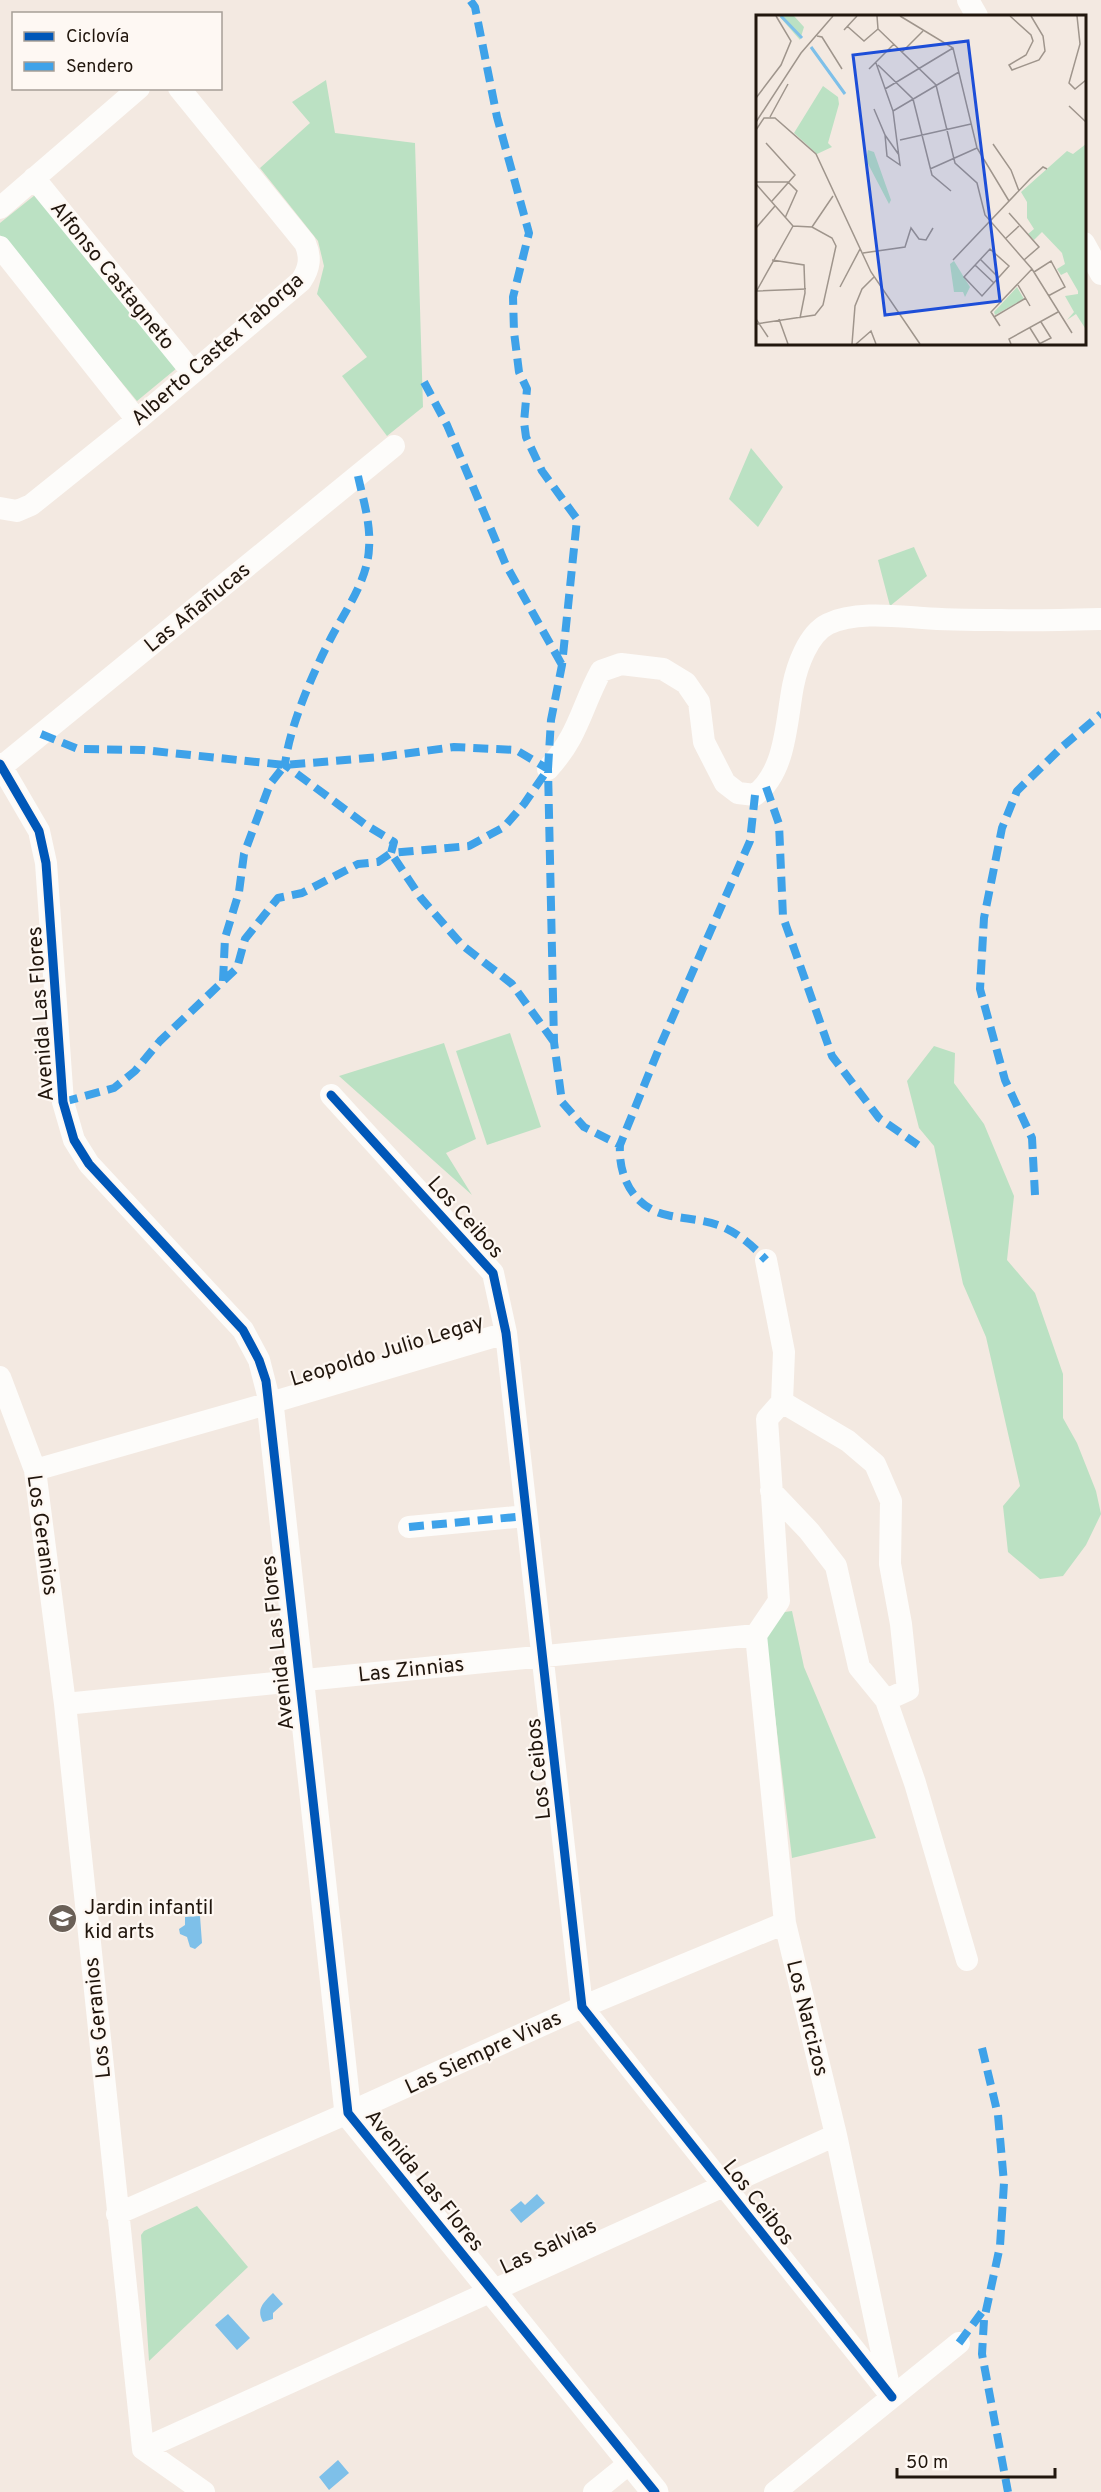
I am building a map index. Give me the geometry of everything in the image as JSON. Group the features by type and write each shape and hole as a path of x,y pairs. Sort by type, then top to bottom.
{"street":[{"path":"968,0 976,15"},
{"path":"0,208 137,90"},
{"name":"Alberto Castex Taborga","path":"0,508 9,511 24,509 137,420 301,281 306,274 310,259 305,243 180,90"},
{"name":"Alfonso Castagneto","path":"34,178 192,372"},
{"path":"0,247 137,420"},
{"path":"1086,247 1101,274"},
{"name":"Las Añañucas","path":"0,766 394,446"},
{"path":"548,769 565,751 583,714 590,690 601,670 621,664 663,669 686,683 699,702 704,742 725,783 738,793 755,795 766,787 774,775 796,670 808,644 827,624 858,617 898,614 921,618 1101,620"},
{"name":"Avenida Las Flores","path":"0,766 39,831 46,863 63,1102 74,1140 89,1164 243,1330 259,1360 270,1404 348,2113 655,2492"},
{"name":"Los Ceibos","path":"332,1095 493,1273 506,1333 582,2007 892,2397"},
{"path":"756,1635 778,1600 767,1419 783,1402 784,1352 766,1260"},
{"name":"Leopoldo Julio Legay","path":"35,1470 270,1404 506,1333"},
{"name":"Los Geranios","path":"0,1377 35,1470 65,1704 143,2449"},
{"path":"783,1402 848,1441 875,1464 891,1501 890,1564 901,1624 908,1690 886,1700"},
{"path":"771,1491 809,1531 837,1566 859,1667 886,1700 915,1783 967,1960"},
{"path":"409,1527 526,1516"},
{"name":"Las Zinnias","path":"65,1704 756,1635"},
{"name":"Los Narcizos","path":"756,1635 785,1923 836,2135 892,2397"},
{"name":"Las Siempre Vivas","path":"117,2214 582,2007 785,1923"},
{"name":"Las Salvias","path":"143,2449 836,2135"},
{"path":"775,2492 959,2343"},
{"path":"143,2449 204,2492"},
{"path":"594,2492 631,2462"}],"green space":[{"path":"326,80 335,133 415,143 423,407 387,436 342,376 367,357 317,294 324,266 318,241 260,168 310,123 292,102"},
{"path":"35,195 177,368 137,401 0,235 0,223"},
{"path":"751,448 783,487 758,527 729,499"},
{"path":"914,547 927,576 890,606 878,560"},
{"path":"510,1033 541,1127 487,1145 456,1051"},
{"path":"444,1043 476,1139 446,1153 472,1195 339,1076"},
{"path":"934,1046 955,1053 954,1083 984,1124 1014,1196 1007,1260 1035,1293 1063,1374 1063,1418 1077,1443 1096,1491 1101,1514 1086,1545 1063,1576 1040,1579 1008,1552 1003,1506 1020,1486 986,1337 963,1284 934,1146 919,1128 907,1081"},
{"path":"792,1611 804,1667 876,1838 792,1858 763,1615"},
{"path":"197,2206 248,2267 149,2361 141,2235 144,2231"}],"water":[{"path":"200,1916 202,1943 195,1949 190,1947 187,1937 180,1934 179,1929 185,1925 185,1917"},
{"path":"537,2194 545,2203 521,2223 510,2210 521,2201 525,2205"},
{"path":"273,2293 283,2304 273,2313 273,2319 263,2322 260,2310"},
{"path":"228,2314 250,2338 237,2350 215,2325"},
{"path":"338,2460 349,2473 329,2490 319,2477"}],"marked path":[{"path":"358,476 369,530 368,560 361,583 325,650 303,699 287,750 285,765 366,825 394,842 391,853 469,846 504,827 524,804 548,769 551,720 562,665 577,519 542,471 526,437 524,422 527,389 519,372 513,297 529,233 497,117 475,7 470,0"},
{"path":"424,382 447,425 506,565 562,665"},
{"path":"1035,1195 1032,1138 1005,1080 980,989 984,918 1002,828 1017,791 1062,747 1101,714"},
{"path":"41,734 78,749 143,750 285,765 381,757 454,747 516,750 548,769 554,1042 562,1102 584,1127 620,1145"},
{"path":"223,981 225,938 239,892 244,854 270,784 285,765"},
{"path":"766,787 779,824 783,917 832,1056 879,1118 918,1145"},
{"path":"755,795 750,841 660,1046 620,1145 620,1157 630,1189 645,1206 667,1215 705,1221 732,1231 766,1260"},
{"path":"63,1102 114,1088 135,1071 160,1041 237,968 245,939 278,898 302,893 358,864 378,862 391,853 421,898 462,945 512,984 554,1042"},
{"path":"409,1527 526,1516"},
{"path":"982,2048 998,2115 1004,2183 1000,2246 984,2320 982,2354 1008,2492"},
{"path":"959,2343 985,2308"}],"cycle path":[{"path":"0,764 39,831 46,863 63,1102 74,1140 89,1164 243,1330 259,1360 266,1381 348,2113 655,2492"},
{"path":"331,1095 493,1273 506,1333 582,2007 892,2397"}],"place":[{"name":"Jardin infantil kid arts","path":"63,1919"}]}
